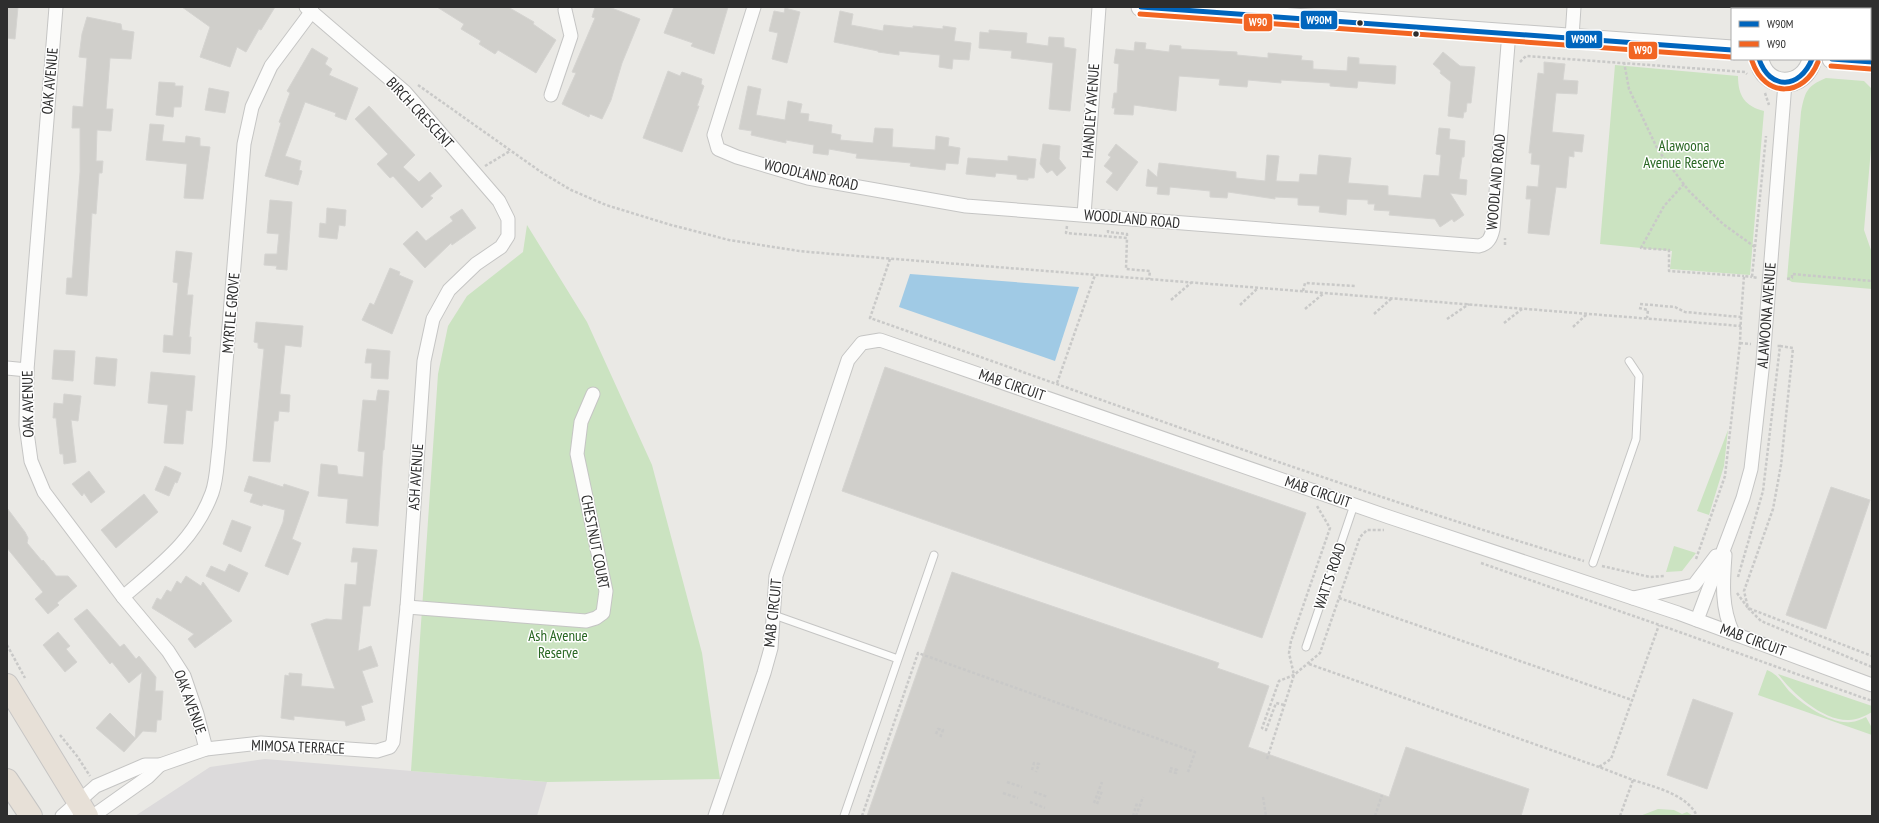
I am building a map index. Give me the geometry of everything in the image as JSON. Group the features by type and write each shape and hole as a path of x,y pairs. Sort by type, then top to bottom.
{"highway":[{"path":"17,683 77,813"},
{"path":"7,780 31,816"}],"street":[{"name":"OAK AVENUE","path":"56,7 27,370 26,425 31,460 44,492 123,597 168,651 184,676 197,714 206,749"},
{"name":"WOODLAND ROAD","path":"754,7 714,135 718,149 737,157 808,178 966,206 1478,246 1484,245 1492,236 1509,32"},
{"name":"HANDLEY AVENUE","path":"1084,215 1099,7"},
{"path":"1141,7 1509,32 1731,50"},
{"path":"1572,37 1574,7"},
{"path":"551,95 571,36 563,8"},
{"name":"BIRCH CRESCENT","path":"309,9 405,92 502,207 508,219 508,236"},
{"name":"MYRTLE GROVE","path":"123,597 178,550 196,525 212,492 220,448 244,144 252,108 271,66 309,9"},
{"path":"1759,60 1762,70 1768,76 1776,81 1785,83 1800,78 1806,72 1812,60"},
{"path":"1845,60 1872,62"},
{"name":"ALAWOONA AVENUE","path":"1697,620 1743,498 1751,469 1765,345 1785,83"},
{"name":"ASH AVENUE","path":"390,747 395,733 407,607 424,361 433,319 449,290 476,264 501,247 508,236"},
{"name":"MAB CIRCUIT","path":"715,816 764,673 771,648 776,576 848,360 862,343 880,340 1354,505 1697,620 1872,685"},
{"path":"7,368 27,370"},
{"name":"CHESTNUT COURT","path":"407,607 586,621 596,618 603,613 606,591 577,454 581,422 593,394"},
{"path":"1633,598 1694,585 1725,543"},
{"name":"ALAWOONA AVENUE","path":"1725,543 1723,594 1727,620 1733,633"},
{"name":"MIMOSA TERRACE","path":"77,813 96,786 145,765 160,765 206,749 261,743 377,751 390,747"},
{"name":"MIMOSA TERRACE","path":"77,813 148,777 160,765"}],"lane":[{"path":"1593,563 1636,439 1639,376 1629,361"},
{"name":"WATTS ROAD","path":"1306,647 1354,505"},
{"path":"844,816 934,555"},
{"path":"774,615 898,659"}],"path":[{"path":"1519,63 1526,56 1744,72 1750,76"},
{"path":"1624,62 1629,89 1658,150 1684,184 1723,224 1755,247"},
{"path":"414,83 510,150 571,190 606,205 671,225 729,240 784,249 890,259 1741,326 1744,276"},
{"path":"1763,90 1769,104 1768,109"},
{"path":"1752,277 1767,128"},
{"path":"474,173 510,150"},
{"path":"1684,184 1664,206 1641,248 1669,250 1669,272 1770,279"},
{"path":"1067,214 1066,233 1127,238"},
{"path":"1125,233 1127,234 1126,270 1150,272 1149,279"},
{"path":"1505,237 1505,245"},
{"path":"890,259 870,318 1395,500"},
{"path":"1056,383 1095,274"},
{"path":"1787,279 1792,278 1792,274 1872,281"},
{"path":"1171,300 1193,282"},
{"path":"1303,291 1305,283 1355,286"},
{"path":"1240,305 1258,287"},
{"path":"1305,309 1325,293"},
{"path":"1374,314 1392,298"},
{"path":"1447,319 1469,304"},
{"path":"1640,304 1675,307 1685,312 1741,317"},
{"path":"1504,323 1522,308"},
{"path":"1640,308 1648,310 1647,318"},
{"path":"1573,328 1588,314"},
{"path":"1740,343 1793,348 1782,465 1773,509 1744,591 1748,608"},
{"path":"1737,584 1763,491 1780,346"},
{"path":"1267,759 1294,675 1290,653 1291,642 1330,528 1317,505"},
{"path":"1284,705 1276,703 1266,730 1262,728 1278,681 1294,675 1309,664 1320,653 1360,537 1367,530 1385,530"},
{"path":"1476,561 1872,701"},
{"path":"1736,591 1748,608 1761,621 1872,667"},
{"path":"1339,598 1632,700"},
{"path":"1748,608 1872,656"},
{"path":"1599,767 1611,759 1659,625"},
{"path":"7,645 17,683"},
{"path":"862,816 918,653 1195,752 1188,772"},
{"path":"1309,664 1633,780 1681,799 1694,809 1697,816"},
{"path":"936,734 938,728 943,730 940,738"},
{"path":"58,733 77,756 90,776"},
{"path":"1032,770 1034,762 1039,764 1036,772"},
{"path":"1620,816 1633,780"},
{"path":"1007,782 1022,787"},
{"path":"1102,782 1096,803 1102,791"},
{"path":"1034,792 1048,796"},
{"path":"1003,793 1018,798"},
{"path":"1375,816 1382,794"},
{"path":"1133,816 1138,804 1136,816 1142,797"},
{"path":"1263,797 1266,816"},
{"path":"1030,802 1045,808"}],"shaded area":[{"path":"265,759 547,782 537,816 135,816 210,767"}],"green space":[{"name":"Alawoona Avenue Reserve","path":"1615,65 1738,76 1741,95 1747,103 1764,111 1750,275 1670,269 1672,251 1600,244"},
{"path":"1826,78 1864,81 1872,89 1872,137 1864,230 1872,253 1872,289 1792,282 1787,279 1801,112 1808,90"},
{"name":"Ash Avenue Reserve","path":"527,225 587,322 652,465 702,653 720,779 547,782 411,771 438,374 448,326 467,296 523,252"},
{"path":"1728,430 1724,466 1709,515 1697,511"},
{"path":"1674,546 1696,553 1682,571 1666,572"},
{"path":"1767,670 1777,676 1789,691 1802,702 1826,717 1843,722 1855,722 1866,717 1872,728 1872,735 1758,695"},
{"path":"1778,674 1872,706 1872,712 1861,718 1852,720 1839,719 1829,716 1819,711 1800,697"},
{"path":"1658,809 1674,810 1682,814 1687,812 1693,816 1640,816"}],"water":[{"path":"910,274 1079,287 1055,361 899,307"}],"building":[{"path":"7,7 18,7 15,39 7,38"},
{"path":"182,7 275,7 261,30 259,29 246,52 237,47 230,67 200,57 210,27"},
{"path":"437,7 508,7 534,22 533,24 556,40 536,73 498,50 495,54 479,44 481,41 461,29 464,24"},
{"path":"595,7 609,7 640,19 622,63 611,100 602,119 590,114 589,117 562,104 576,73 572,72 595,18 592,17"},
{"path":"674,7 728,7 714,54 691,46 693,43 664,33"},
{"path":"785,8 800,12 787,63 772,59 778,33 769,31 774,11 784,13"},
{"path":"840,11 853,14 851,25 883,31 884,25 913,28 913,26 943,29 943,26 956,28 954,41 971,43 969,60 953,59 952,69 939,67 940,55 899,51 899,55 834,42"},
{"path":"87,17 121,24 122,30 134,32 131,59 110,58 106,109 113,109 111,131 97,130 96,161 103,161 102,173 99,173 96,214 92,213 87,296 66,294 67,278 72,278 80,172 80,128 72,128 73,106 83,107 87,58 79,57 82,34"},
{"path":"989,30 1027,33 1026,43 1048,46 1049,37 1064,38 1064,47 1076,49 1070,111 1049,109 1053,63 1011,58 1012,51 979,48 980,32 989,33"},
{"path":"1135,42 1146,43 1145,49 1169,52 1170,45 1181,46 1181,49 1237,52 1237,55 1268,58 1268,53 1302,56 1301,60 1313,61 1313,69 1347,71 1348,57 1359,58 1359,64 1396,66 1395,84 1358,81 1357,88 1330,86 1330,83 1281,80 1281,83 1248,80 1247,87 1219,85 1220,79 1179,76 1176,111 1134,105 1133,115 1114,114 1115,108 1112,108 1114,93 1117,93 1119,64 1114,63 1116,49 1134,51"},
{"path":"312,48 328,58 325,64 332,69 329,75 358,88 346,120 335,116 336,113 305,102 285,156 301,161 299,170 302,171 298,185 265,176 281,123 279,122 290,93 287,91"},
{"path":"1443,52 1460,66 1475,67 1471,103 1467,103 1466,112 1464,112 1463,118 1448,116 1451,82 1440,73 1441,71 1433,64"},
{"path":"1544,62 1565,64 1563,80 1578,81 1577,94 1556,93 1552,132 1584,135 1582,152 1574,151 1574,157 1569,156 1566,188 1556,187 1549,235 1528,233 1531,199 1526,199 1527,186 1538,187 1540,165 1531,164 1532,153 1529,153 1538,73 1544,74"},
{"path":"668,71 680,76 682,72 702,79 701,84 704,86 697,106 699,106 682,152 643,138"},
{"path":"159,82 175,83 175,86 183,86 181,107 174,107 173,117 156,115"},
{"path":"748,86 761,89 756,115 785,120 788,101 802,104 800,113 809,114 808,121 832,125 831,133 841,135 840,140 873,143 875,128 893,129 892,147 935,150 936,136 949,138 948,146 960,148 958,164 946,163 945,170 910,166 911,163 856,158 857,154 829,149 828,155 813,153 814,145 786,140 786,143 751,135 752,131 739,129"},
{"path":"209,88 229,92 225,113 205,110"},
{"path":"369,106 415,155 403,167 419,182 430,172 442,186 430,196 433,198 422,208 393,176 390,178 377,164 388,154 355,119"},
{"path":"150,124 164,125 162,141 185,143 186,136 200,138 200,146 210,147 203,199 184,198 187,164 146,160"},
{"path":"1439,128 1450,129 1449,139 1465,141 1464,157 1462,157 1459,179 1467,180 1466,195 1450,193 1464,215 1454,222 1452,219 1440,227 1435,219 1389,215 1390,211 1374,210 1375,204 1368,204 1368,200 1347,199 1346,215 1319,212 1320,206 1298,205 1298,198 1275,197 1275,199 1228,192 1227,198 1210,197 1210,191 1170,187 1169,195 1157,194 1158,187 1146,186 1148,169 1157,177 1159,163 1236,172 1236,178 1265,181 1267,155 1279,156 1276,181 1299,182 1300,174 1317,175 1319,155 1351,158 1348,183 1388,186 1388,195 1421,198 1424,175 1439,176 1441,155 1436,154"},
{"path":"1043,144 1060,146 1059,159 1066,168 1057,176 1052,170 1047,173 1040,164"},
{"path":"1116,144 1138,162 1117,191 1106,182 1113,173 1104,166 1111,157 1108,155"},
{"path":"1008,156 1036,159 1034,178 1028,178 1028,180 1017,179 1017,175 996,173 995,177 966,174 968,158 1008,161"},
{"path":"270,200 292,202 287,270 276,269 277,266 264,265 265,254 277,254 279,234 267,233"},
{"path":"327,208 346,210 345,226 339,225 337,239 319,237 320,223 326,224"},
{"path":"462,209 476,228 452,245 451,243 425,268 403,244 417,231 426,241 453,221 450,217"},
{"path":"176,251 192,253 187,295 193,295 189,337 191,337 190,354 163,352 164,335 173,336 178,283 173,282"},
{"path":"390,268 400,272 399,275 413,281 392,334 362,320 370,303 374,305"},
{"path":"256,322 303,326 301,347 285,345 280,394 290,395 289,412 279,411 278,421 274,421 270,462 253,461 264,349 258,348 258,343 254,342"},
{"path":"367,349 390,351 388,379 371,378 372,363 365,363"},
{"path":"54,350 75,351 73,381 52,379"},
{"path":"96,357 117,359 115,386 94,384"},
{"path":"885,367 1306,513 1262,638 842,491"},
{"path":"151,372 195,376 192,411 186,410 183,444 164,443 168,405 148,403"},
{"path":"378,390 389,391 378,526 346,523 348,499 318,496 321,464 337,466 338,474 363,477 365,452 358,451 363,400 376,401"},
{"path":"64,394 81,396 78,421 71,420 76,462 64,464 63,454 60,454 56,418 53,418 54,403 63,404"},
{"path":"165,466 181,473 169,496 155,490"},
{"path":"89,471 105,492 91,503 84,493 82,496 72,484"},
{"path":"249,476 283,487 284,484 309,492 292,539 301,543 288,575 265,566 283,522 285,510 263,504 262,506 250,502 253,494 244,491"},
{"path":"1831,487 1870,500 1826,629 1786,615"},
{"path":"144,494 158,512 116,548 101,530"},
{"path":"7,508 25,532 28,538 27,543 42,561 43,560 56,576 68,576 77,586 57,603 59,605 48,614 35,599 43,592 7,548"},
{"path":"232,520 251,527 241,552 223,544"},
{"path":"353,548 377,550 370,606 363,606 358,651 371,646 378,666 362,671 373,702 361,706 365,720 346,726 345,721 294,716 294,720 281,718 285,675 289,676 289,673 302,674 301,686 335,689 311,624 326,619 342,620 345,584 356,585 358,562 351,562"},
{"path":"229,564 248,573 239,592 206,576 211,566 225,572"},
{"path":"952,572 1219,663 1217,668 1269,686 1248,747 1389,797 1406,747 1529,789 1521,816 867,816"},
{"path":"186,576 201,586 203,582 232,621 195,648 188,639 194,634 152,608 157,598 161,600 167,590 171,592 177,581 181,584"},
{"path":"87,609 120,647 124,644 136,659 139,656 156,677 155,691 163,691 161,720 157,720 156,732 143,731 124,752 96,728 110,713 135,738 142,672 129,683 112,662 110,664 74,619"},
{"path":"58,632 70,646 66,649 77,662 65,672 43,645"},
{"path":"1693,699 1733,713 1707,789 1667,775"}],"transit line":[{"name":"W90M","path":"1141,7 1731,50"},
{"name":"W90","path":"1140,14 1731,57"},
{"name":"W90M","path":"1760,60 1770,77 1777,81 1785,82 1793,81 1800,76 1807,69 1812,60"},
{"name":"W90M","path":"1845,60 1872,62"},
{"name":"W90","path":"1752,61 1758,73 1766,82 1775,87 1785,89 1794,87 1804,82 1812,74 1818,62"},
{"name":"W90","path":"1831,66 1871,69"}]}
